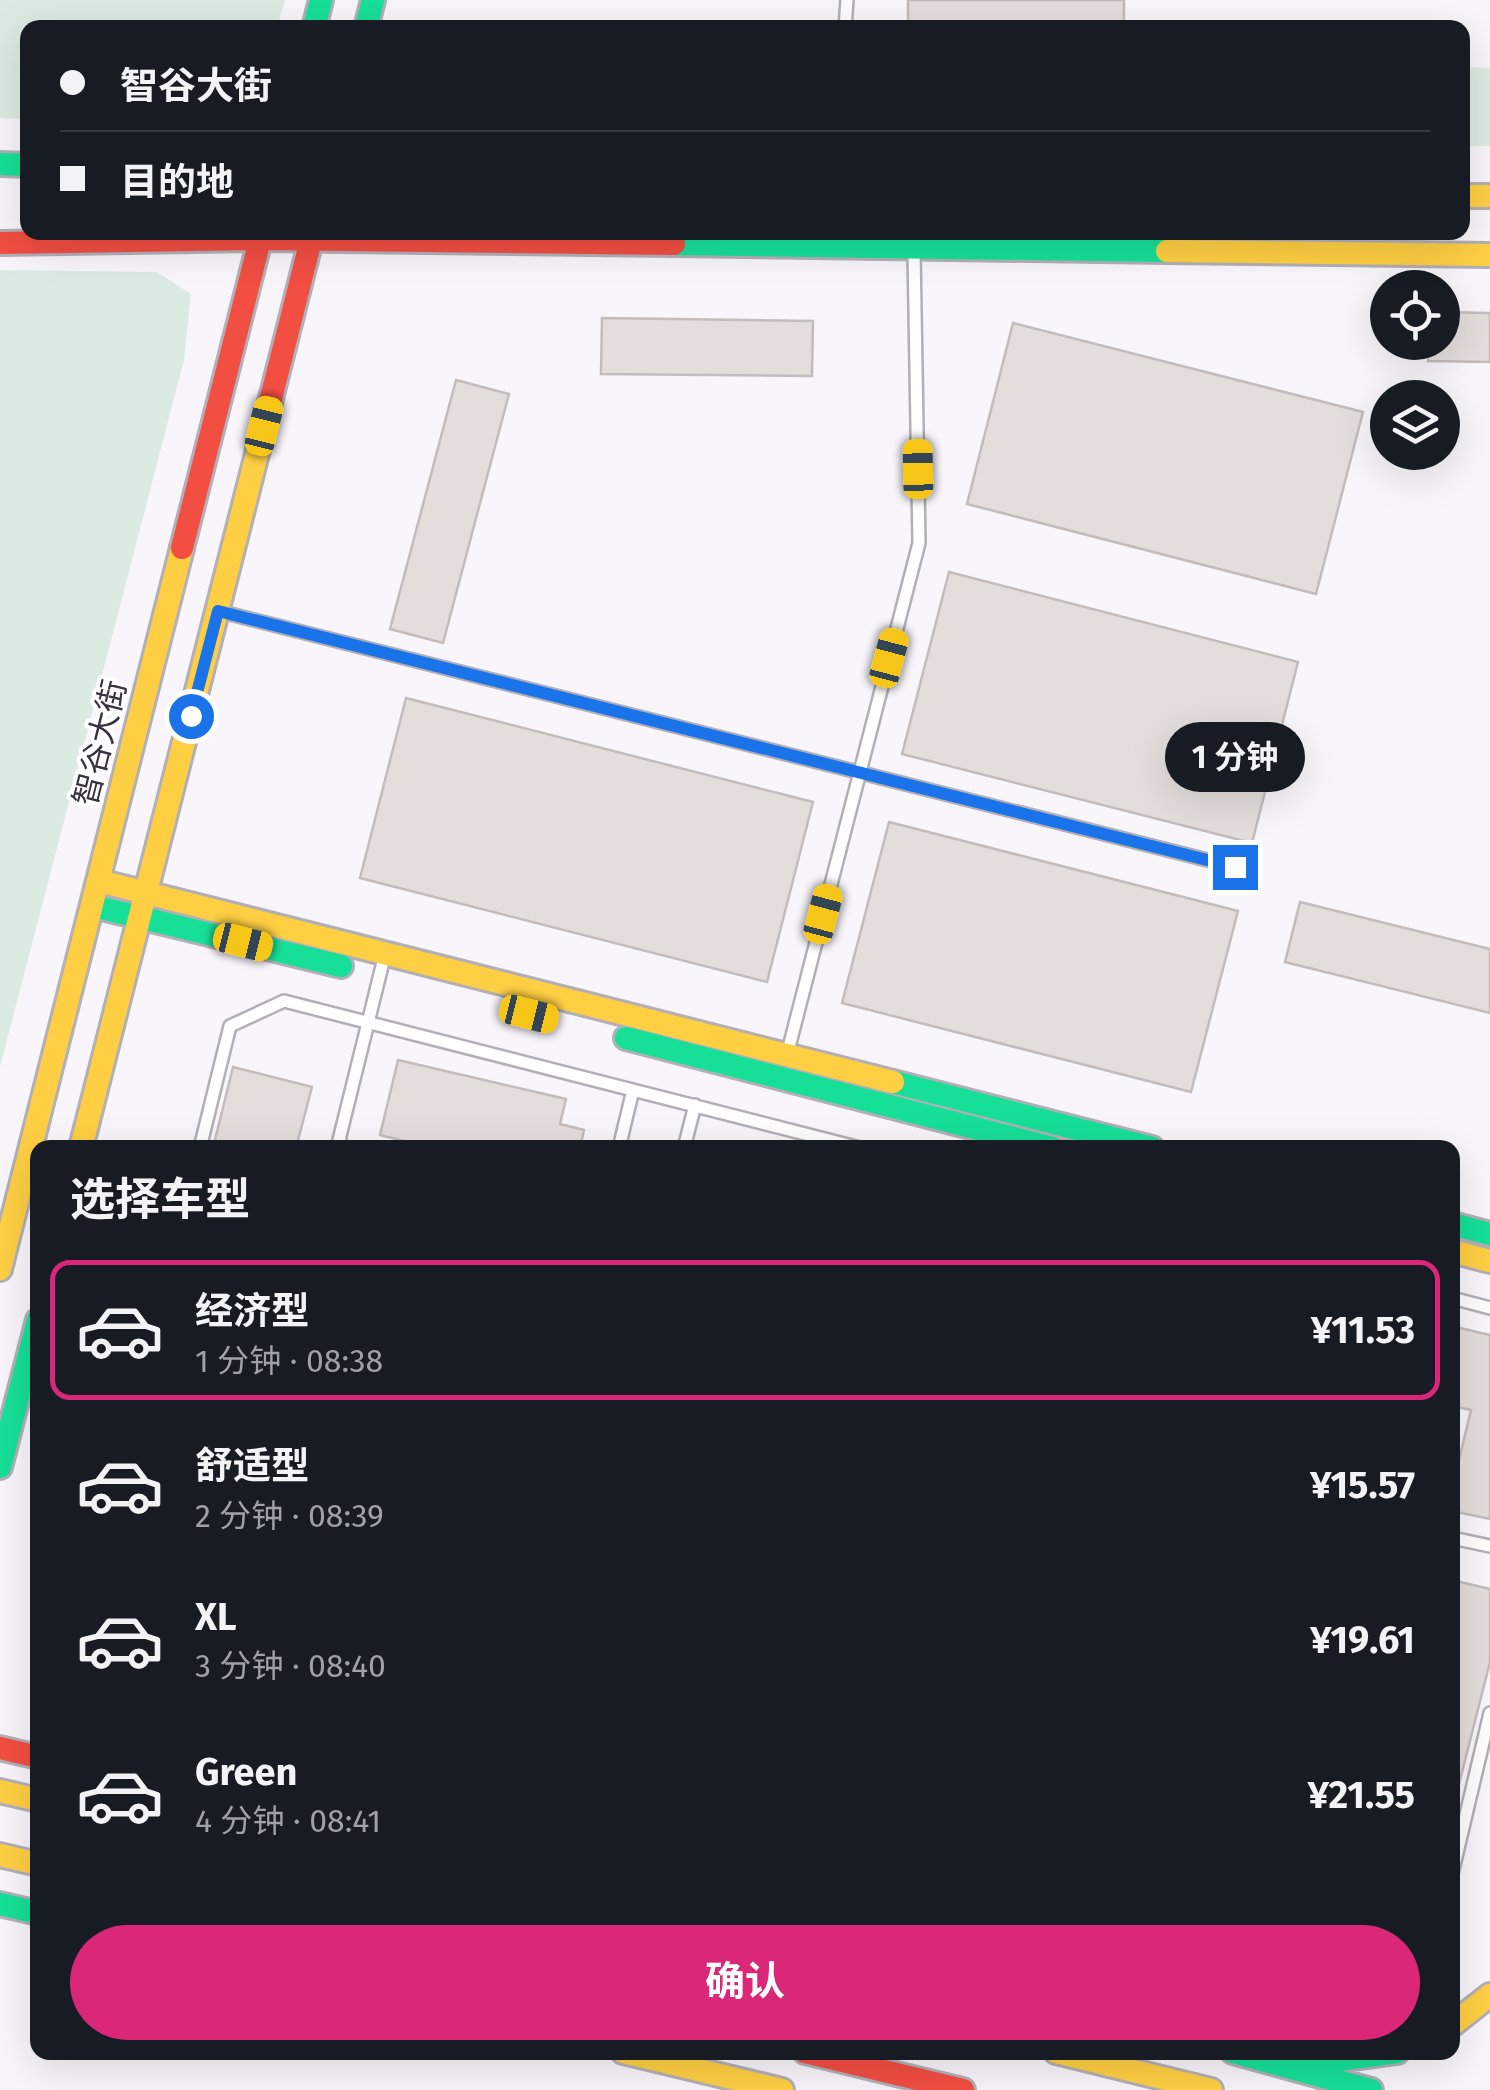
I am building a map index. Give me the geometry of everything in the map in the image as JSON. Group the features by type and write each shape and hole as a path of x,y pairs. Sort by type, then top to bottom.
{"street":[{"path":"0,243 112,240"},
{"name":"智谷大街","path":"33,1140 260,240"},
{"path":"84,1140 311,240"},
{"path":"513,240 1490,254"},
{"path":"99,881 974,1138"},
{"path":"92,906 382,965 786,1056 1121,1140"},
{"name":"智谷大街","path":"0,1269 30,1151"},
{"path":"1460,1226 1490,1234"},
{"path":"1460,1253 1490,1260"},
{"path":"0,1467 21,1409 30,1362"},
{"path":"0,1748 30,1755"},
{"path":"0,1791 30,1798"},
{"path":"0,1855 30,1862"},
{"path":"0,1904 30,1911"},
{"path":"1460,2019 1490,1995"},
{"path":"656,2060 782,2090"},
{"path":"837,2060 963,2090"},
{"path":"1089,2060 1211,2090"},
{"path":"1261,2060 1371,2090"},
{"path":"1275,2064 1360,2060"}],"lane":[{"path":"786,1056 919,543 914,248"},
{"path":"218,611 1235,867"},
{"path":"340,1140 382,965"},
{"path":"202,1140 230,1026 284,1001 829,1140"},
{"path":"620,1140 633,1090"},
{"path":"974,1138 983,1105"},
{"path":"686,1140 695,1106"},
{"path":"1460,1300 1490,1308"},
{"path":"1460,1540 1490,1546"},
{"path":"1460,1840 1490,1713"}],"shaded area":[{"path":"0,0 285,0 279,20 20,20 20,119 0,118"},
{"path":"1470,67 1490,68 1490,146 1470,146"},
{"path":"0,270 157,272 191,294 184,360 0,1067"}],"building":[{"path":"908,0 1124,0 1124,20 908,20"},
{"path":"1460,312 1490,313 1490,362 1428,361 1460,360"},
{"path":"602,318 813,321 812,376 601,374"},
{"path":"1013,323 1363,412 1316,594 967,504"},
{"path":"456,380 509,394 443,643 390,629"},
{"path":"949,572 1298,662 1252,843 902,754"},
{"path":"406,698 813,802 767,982 360,878"},
{"path":"889,822 1238,911 1191,1092 842,1003"},
{"path":"1300,902 1490,949 1490,1013 1285,962"},
{"path":"398,1060 566,1099 560,1124 584,1130 582,1140 400,1140 380,1135"},
{"path":"233,1067 312,1087 298,1140 215,1140"},
{"path":"1460,1328 1490,1335 1490,1519 1460,1513 1460,1456 1471,1410 1460,1408"},
{"path":"1460,1582 1490,1589 1490,1662 1460,1780"}],"traffic: fast":[{"path":"316,20 321,0"},
{"path":"368,20 373,0"},
{"path":"0,164 20,165"},
{"path":"674,244 1167,251"},
{"path":"93,906 341,966"},
{"path":"626,1038 1021,1140"},
{"path":"893,1082 1121,1140"},
{"path":"1460,1226 1490,1234"},
{"path":"0,1467 30,1351"},
{"path":"0,1904 30,1911"},
{"path":"1262,2060 1371,2090"},
{"path":"1309,2064 1338,2060"}],"traffic: slow":[{"path":"1470,196 1490,196"},
{"path":"1167,251 1490,255"},
{"path":"83,1140 260,442"},
{"path":"33,1140 182,548"},
{"path":"99,881 893,1082"},
{"path":"0,1269 30,1150"},
{"path":"1460,1253 1490,1261"},
{"path":"0,1791 30,1798"},
{"path":"0,1855 30,1862"},
{"path":"1460,2019 1490,1995"},
{"path":"656,2060 782,2090"},
{"path":"1089,2060 1211,2090"}],"traffic: jam":[{"path":"0,243 195,240"},
{"path":"182,548 260,240"},
{"path":"260,442 311,240"},
{"path":"343,240 674,244"},
{"path":"0,1748 30,1755"},
{"path":"838,2060 963,2090"}],"route":[{"path":"191,716 218,611 1235,867"}]}
